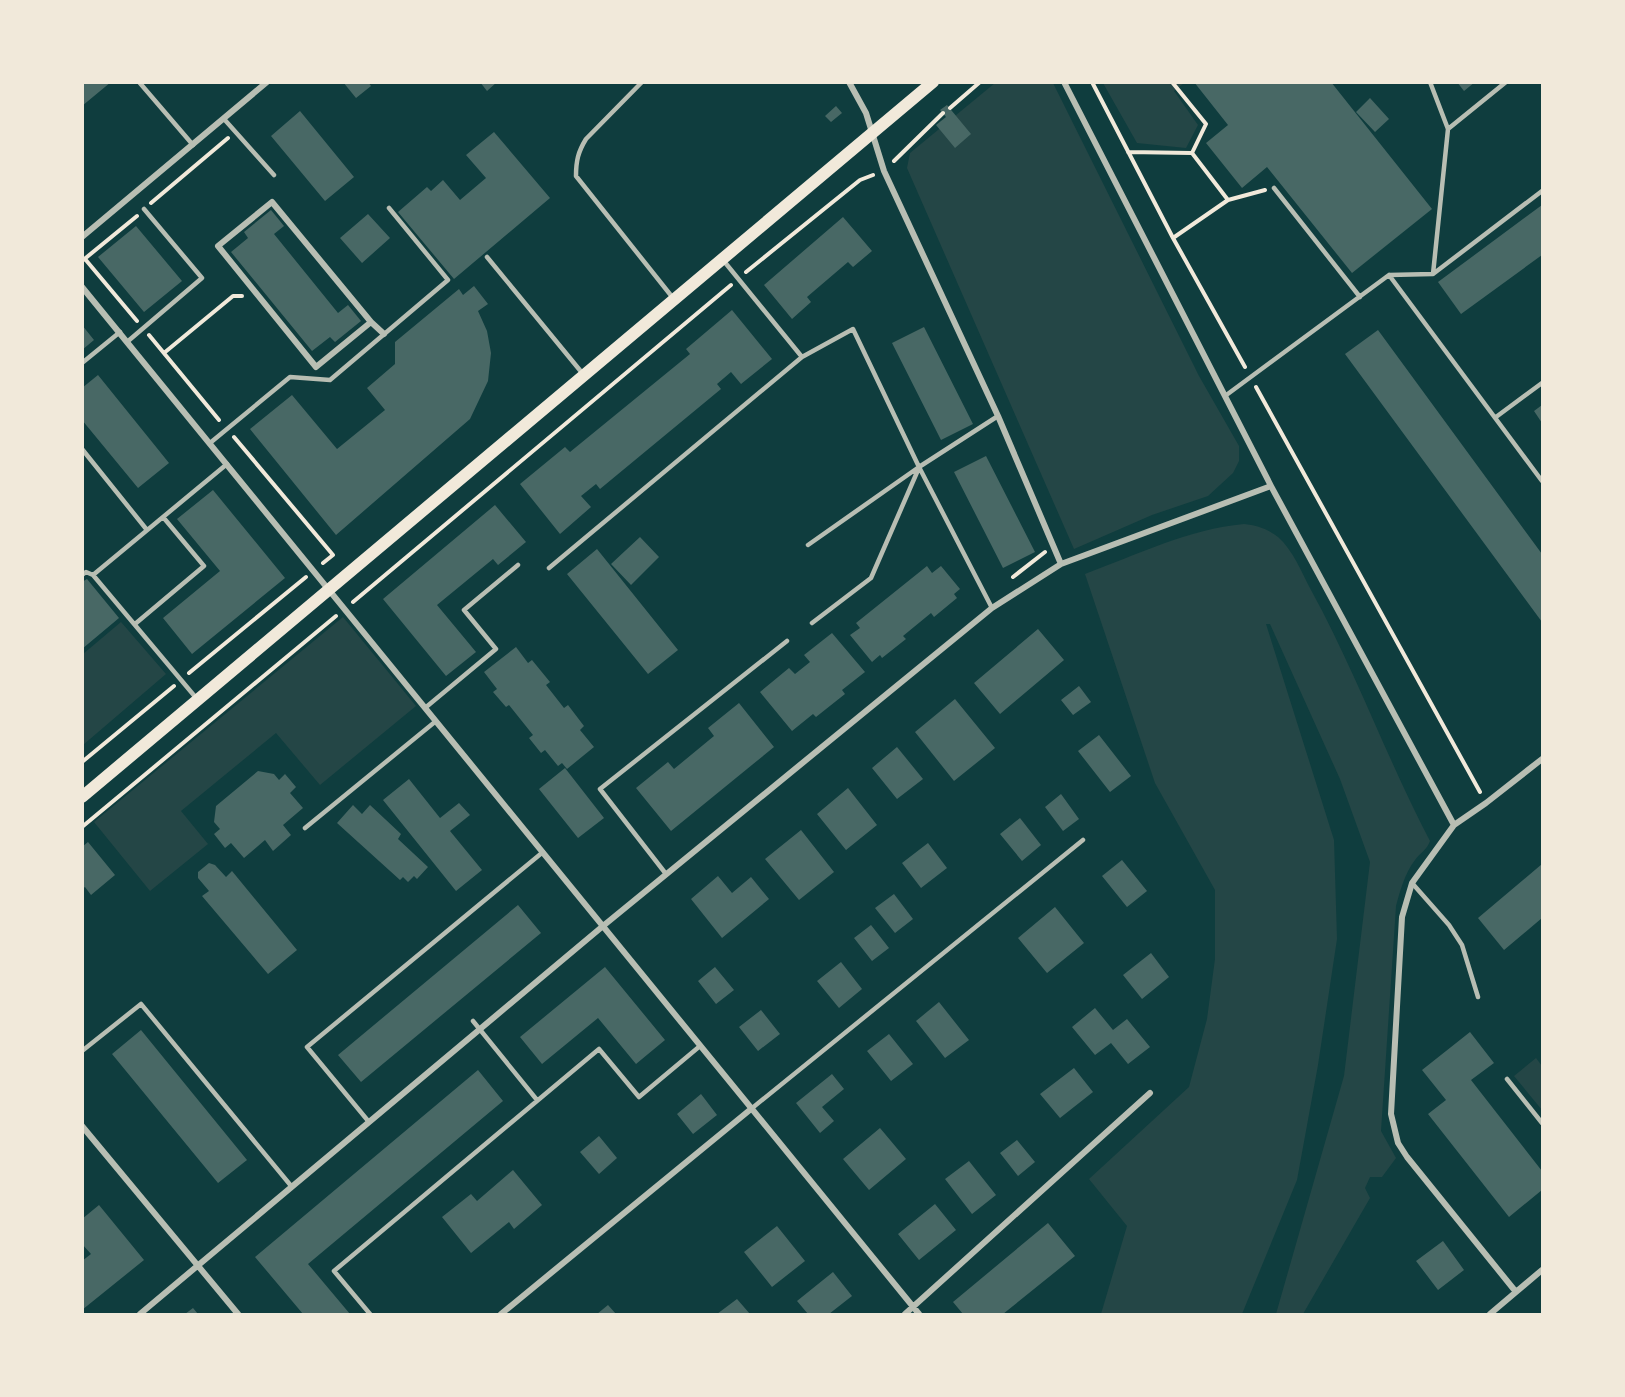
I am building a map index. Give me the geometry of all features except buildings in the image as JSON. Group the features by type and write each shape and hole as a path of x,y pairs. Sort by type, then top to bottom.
{"main road":[{"path":"82,797 330,591 933,82"}],"street":[{"path":"82,237 267,82"},
{"path":"849,82 866,113 884,171 998,416 1061,564"},
{"path":"1064,82 1271,486 1454,825"},
{"path":"371,322 316,367 218,246 272,202 371,322 384,334"},
{"path":"82,287 919,1314"},
{"path":"140,1314 603,926 992,608 1061,564 1271,486"},
{"path":"1516,1292 1407,1157 1398,1143 1391,1114 1402,917 1412,883 1454,825 1542,759"},
{"path":"905,1314 1150,1094"},
{"path":"501,1314 751,1108"},
{"path":"82,1126 238,1314"},
{"path":"1490,1314 1542,1270"}],"lane":[{"path":"139,82 193,145"},
{"path":"642,82 586,139 579,150 576,176 675,300"},
{"path":"1430,82 1448,129 1433,274"},
{"path":"1448,129 1506,82"},
{"path":"224,119 274,176"},
{"path":"1274,188 1360,297"},
{"path":"1225,396 1389,275 1433,274 1542,190"},
{"path":"210,443 290,377 330,380 448,280 389,208"},
{"path":"127,342 202,278 144,209"},
{"path":"487,257 585,376"},
{"path":"723,260 802,357"},
{"path":"1389,275 1542,481"},
{"path":"549,568 802,357 853,329 919,467 992,608"},
{"path":"82,363 120,332"},
{"path":"1496,417 1542,383"},
{"path":"808,545 919,467 998,416"},
{"path":"82,449 147,530"},
{"path":"93,575 227,464"},
{"path":"812,623 871,578 919,467"},
{"path":"135,624 204,566 163,517"},
{"path":"425,708 496,649 464,610 518,565"},
{"path":"82,575 86,572 93,575 198,701"},
{"path":"666,874 600,789 787,641"},
{"path":"305,828 436,721"},
{"path":"751,1108 1083,840"},
{"path":"369,1122 307,1047 543,852"},
{"path":"1412,883 1449,926 1462,945 1478,997"},
{"path":"82,1051 141,1004 292,1187"},
{"path":"473,1021 537,1100"},
{"path":"370,1314 334,1271 599,1049 639,1097 700,1046"},
{"path":"1507,1079 1542,1123"}],"path":[{"path":"950,108 980,82"},
{"path":"1092,82 1173,238 1486,803"},
{"path":"1172,82 1206,124 1192,153"},
{"path":"82,827 738,279 860,180 884,171 943,113"},
{"path":"82,762 333,555 84,260 235,132"},
{"path":"1127,152 1192,153"},
{"path":"1192,153 1228,200"},
{"path":"1173,238 1228,200 1274,188"},
{"path":"164,353 233,296 258,296"}],"shaded area":[{"path":"995,83 1053,83 1199,376 1239,446 1239,461 1233,473 1208,496 1152,515 1074,549 907,168 910,153"},
{"path":"1103,83 1184,83 1174,91 1198,125 1186,148 1137,143"},
{"path":"1244,524 1262,528 1274,534 1293,555 1343,652 1430,841 1408,871 1396,906 1381,1131 1396,1158 1382,1177 1370,1177 1365,1188 1370,1198 1303,1314 1276,1314 1344,1076 1370,862 1340,779 1270,624 1266,624 1334,840 1337,939 1318,1065 1297,1180 1242,1314 1101,1314 1127,1226 1089,1179 1189,1087 1207,1019 1215,959 1215,890 1155,783 1085,574 1183,537"},
{"path":"343,617 416,706 320,785 276,733 181,811 208,844 150,891 94,822"},
{"path":"121,622 166,674 83,745 83,654"},
{"path":"1536,1058 1542,1066 1542,1110 1514,1076"}]}
